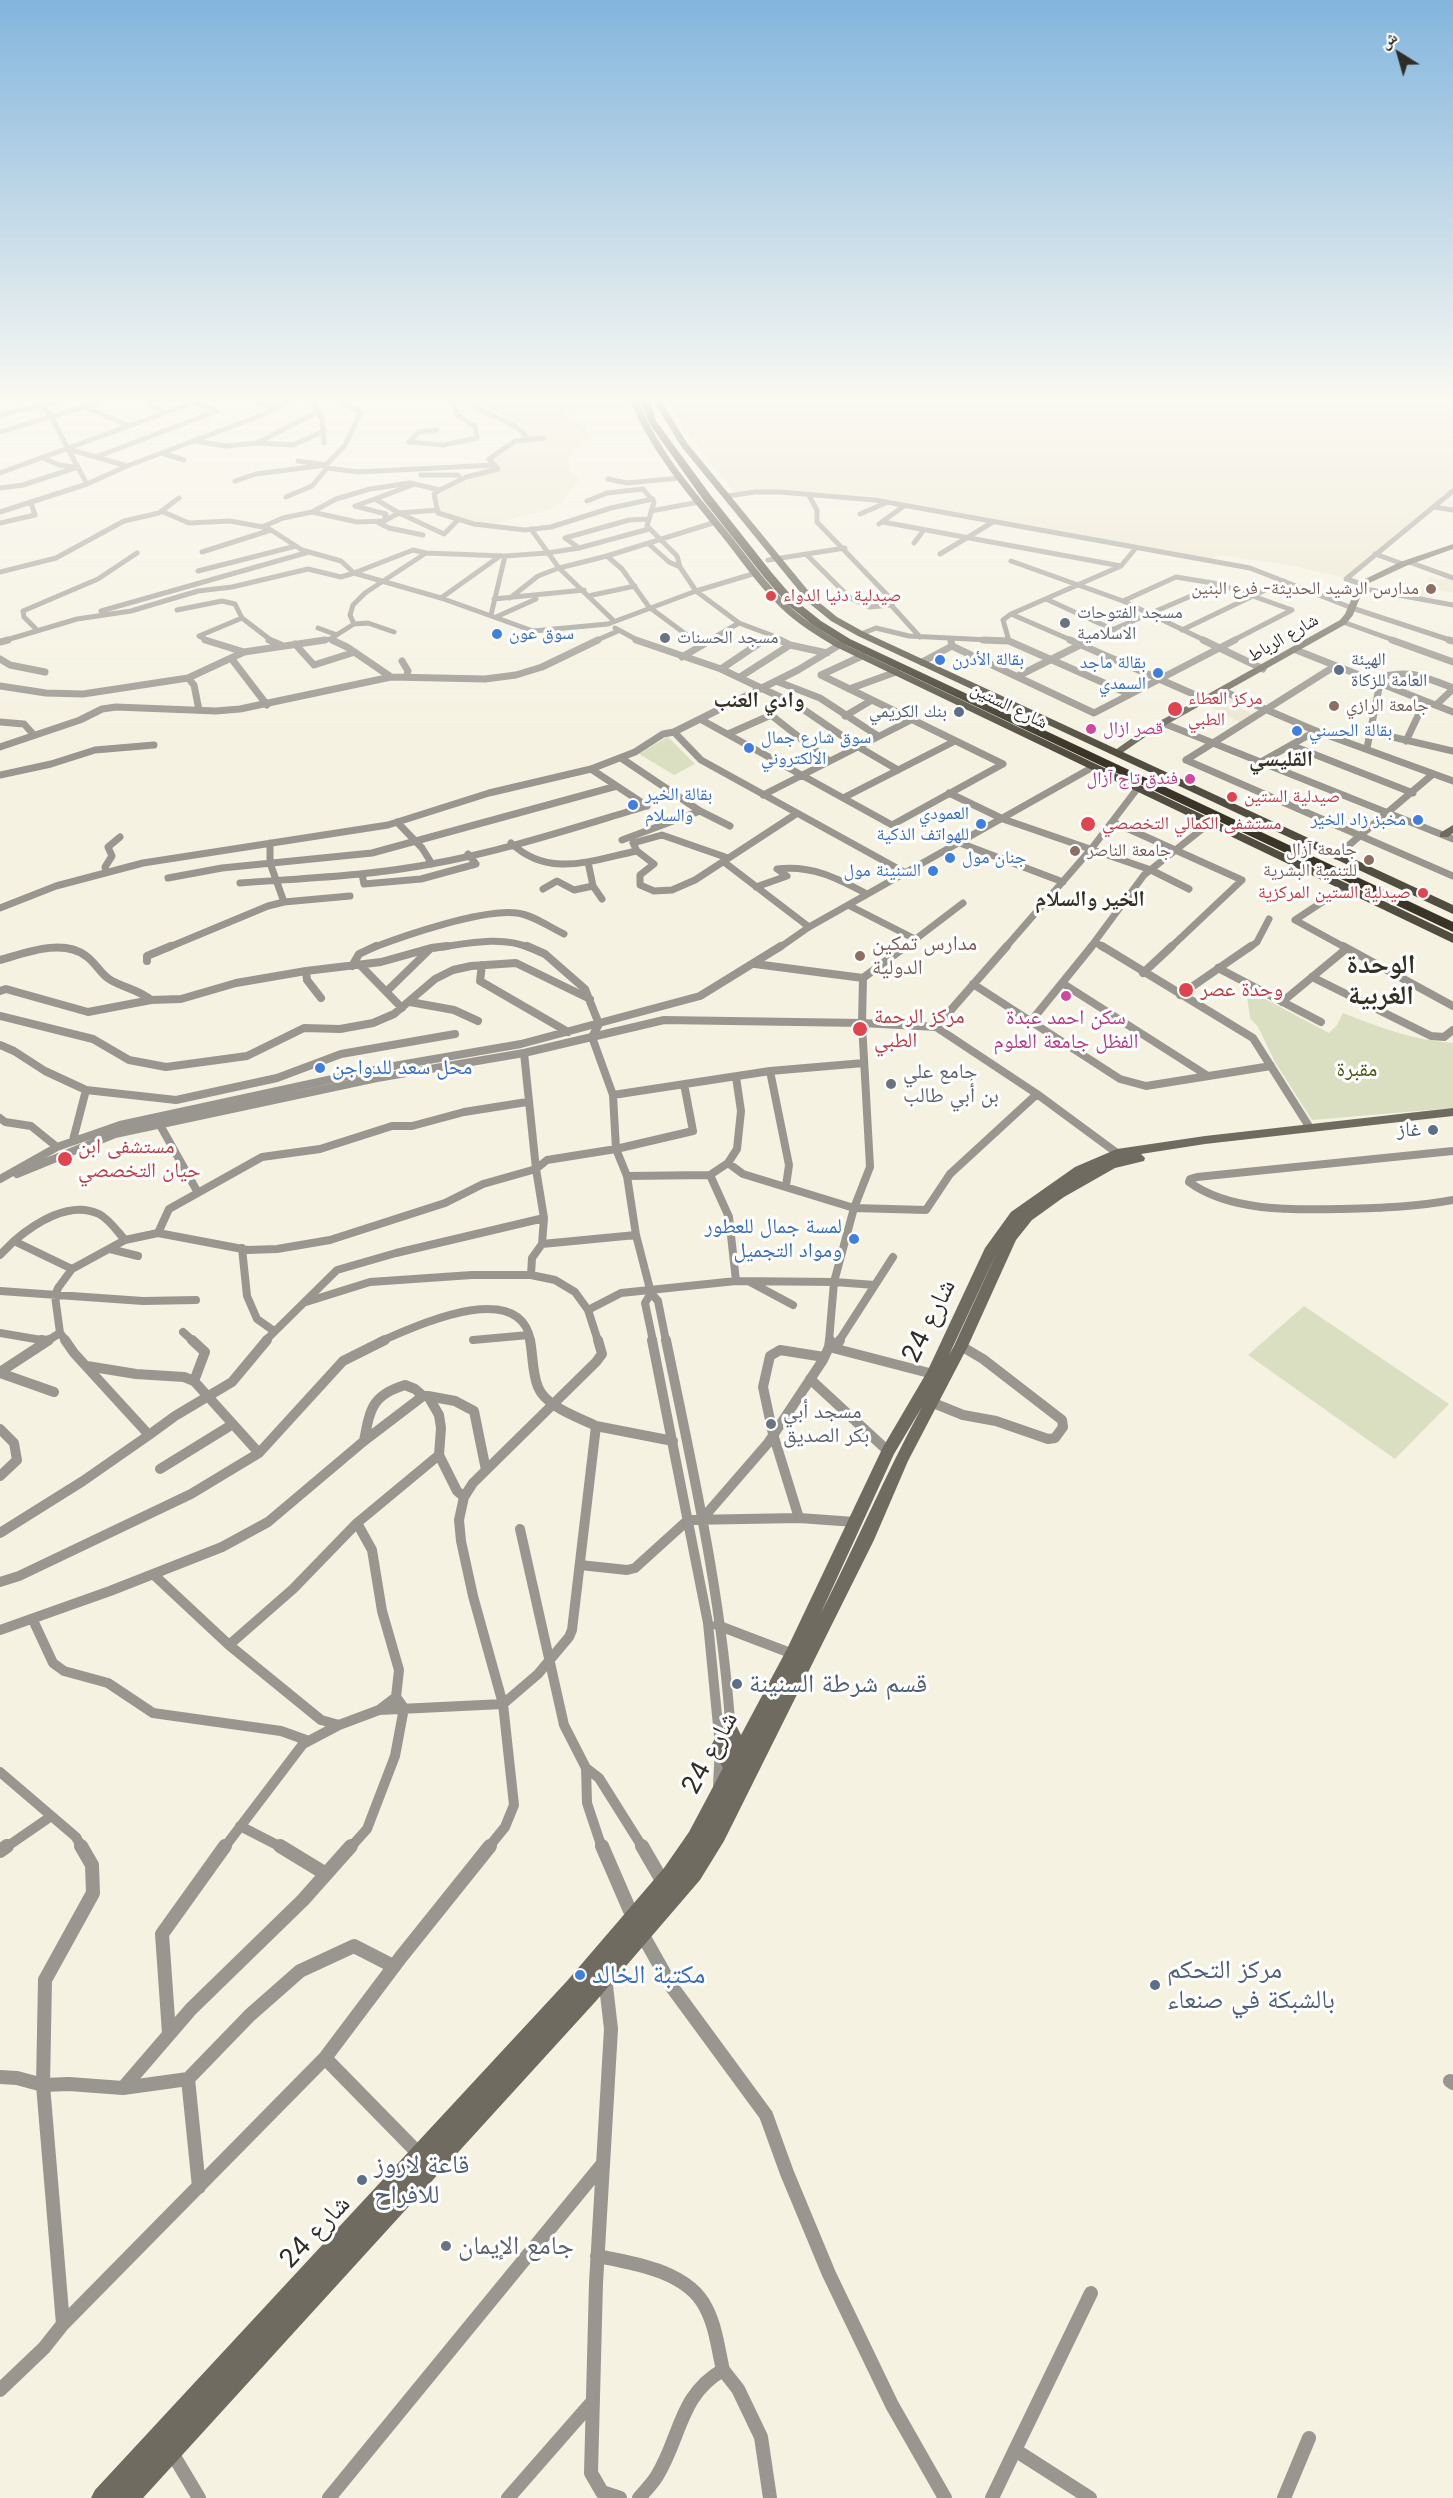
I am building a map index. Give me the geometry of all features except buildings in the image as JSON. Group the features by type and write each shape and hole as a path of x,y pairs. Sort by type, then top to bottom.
{"highway":[{"name":"شارع الستين","path":"730,519 792,603 817,623 1018,718 1303,862 1453,928"},
{"name":"شارع الستين","path":"1018,718 1199,795 1411,894 1453,918"}],"main road":[{"name":"شارع الستين","path":"716,519 716,522 761,563 834,619 850,637 862,656 896,672 1116,753 1199,795 1336,856 1411,894 1453,910"},
{"name":"شارع الستين","path":"730,519 761,563"},
{"name":"شارع الستين","path":"850,637 922,662 1018,718 1093,766 1137,789 1303,862 1345,887 1453,939"}],"street":[{"path":"0,524 19,519"},
{"path":"0,572 56,558 124,521 133,519"},
{"path":"179,519 189,523 230,521 262,527 309,552 341,561 354,573 441,598 533,631 608,624 696,591 761,563 845,548"},
{"path":"262,527 282,519"},
{"path":"342,519 357,522 382,522 388,519"},
{"path":"411,519 444,534 458,520"},
{"path":"454,519 490,526 531,529 551,527 578,519"},
{"path":"579,548 565,538 629,520 648,519 649,529 677,556 680,567 696,591 739,623 790,645 827,653"},
{"path":"818,519 818,522 894,602 891,604"},
{"path":"887,519 880,524 1121,566"},
{"path":"974,519 1250,568 1355,608 1453,641"},
{"path":"1419,519 1346,579 1362,587 1453,605"},
{"path":"574,520 603,542"},
{"path":"382,522 389,528 423,535"},
{"path":"510,598 538,576 559,568 649,544 716,522"},
{"path":"940,554 993,522"},
{"path":"531,529 546,553 559,568 614,621"},
{"path":"77,619 130,611 198,591 232,587 308,569 341,577 413,550 426,553 503,556 546,553 579,548 649,529"},
{"path":"201,552 271,530"},
{"path":"914,543 923,531"},
{"path":"649,544 669,562 680,567"},
{"path":"198,571 296,546"},
{"path":"1116,753 1345,623 1355,608 1362,587 1409,564 1453,547"},
{"path":"1025,553 1032,549"},
{"path":"1009,641 1003,620 1011,614 1121,566 1135,549"},
{"path":"1,640 77,619 143,597 309,552"},
{"path":"37,630 24,617 23,611 98,579 137,553"},
{"path":"354,624 350,615 353,605 365,593 426,553"},
{"path":"1375,554 1452,577"},
{"path":"807,555 840,590 856,601 874,607 891,604"},
{"path":"441,598 503,556"},
{"path":"494,616 494,599 503,556"},
{"path":"607,556 622,569 649,608 700,645"},
{"path":"1018,557 1011,561 1123,601 1263,669"},
{"path":"951,643 1094,713 1292,610 1219,585 1176,578 1123,601"},
{"path":"1182,630 1284,581"},
{"path":"1018,676 1080,644 1219,585"},
{"path":"588,596 635,586"},
{"path":"494,599 584,590"},
{"path":"494,616 541,596"},
{"path":"1046,599 1114,630"},
{"path":"177,610 196,605 231,602 235,604 242,618 269,640 283,646"},
{"path":"891,604 920,637"},
{"path":"1011,614 1207,700"},
{"path":"242,618 199,636 199,638 244,652"},
{"path":"0,686 46,693 83,694 188,678 244,652 330,639 354,624 368,623 394,632"},
{"path":"682,657 739,623"},
{"path":"1345,623 1453,662"},
{"path":"608,624 642,643 721,669 797,705 857,746 898,770"},
{"path":"1392,640 1407,626"},
{"path":"318,628 337,635"},
{"path":"0,908 56,886 143,863 397,822 489,793 591,769 621,758 663,734 674,732 776,681 827,653 850,637 876,628 890,633 951,643 1009,641 1129,694"},
{"path":"0,747 80,720 102,709 126,706 232,710 267,705 390,677 407,675 466,678 517,675 618,631"},
{"path":"1444,638 1453,633"},
{"path":"721,669 771,635"},
{"path":"330,639 355,652 390,677"},
{"path":"922,662 951,643"},
{"path":"295,644 314,664 355,652"},
{"path":"740,677 790,645"},
{"path":"1298,650 1453,711"},
{"name":"شارع الرباط","path":"1166,724 1298,650"},
{"path":"700,719 892,825 1003,765 821,675 862,656"},
{"path":"231,658 267,705"},
{"path":"0,659 10,665 45,672"},
{"path":"402,661 408,671 407,675"},
{"path":"1335,666 1186,760 1453,876"},
{"path":"1371,680 1389,673 1403,671 1416,673 1453,688 1436,705"},
{"path":"849,689 896,672"},
{"path":"188,678 194,685 199,710"},
{"path":"776,681 820,698 879,736"},
{"path":"1368,748 1380,683"},
{"path":"1225,692 1316,731 1453,780"},
{"path":"845,716 872,700"},
{"path":"1406,741 1425,701"},
{"path":"728,734 771,715 828,760"},
{"path":"763,795 828,760 913,719"},
{"path":"0,722 24,724 34,735"},
{"path":"1166,724 1448,837 1453,828"},
{"path":"1259,763 1293,746 1316,731"},
{"path":"674,732 701,760 904,872"},
{"path":"1371,732 1453,752"},
{"path":"845,797 955,741"},
{"path":"0,775 51,764 95,750 154,745"},
{"path":"1293,746 1413,793"},
{"path":"621,758 700,811 730,826"},
{"path":"0,1180 115,1134 160,1125 388,1067 522,1044 681,1003 700,996 755,964 809,927 850,906 904,872 1003,819 1093,766"},
{"path":"240,883 362,874 432,864 555,834 647,806 591,769"},
{"path":"1336,856 1433,774"},
{"path":"168,878 222,867 372,853 617,786"},
{"path":"936,1027 1092,848 1137,789"},
{"path":"949,794 1003,819 1151,870 1189,889"},
{"path":"622,840 700,811"},
{"path":"796,814 726,860 695,880 672,890 646,889 638,880 639,875 654,864 633,847 633,843 662,835 726,860 756,887 809,927"},
{"path":"397,822 422,848 432,864"},
{"path":"1113,822 1242,880 1143,973"},
{"path":"1032,1020 1095,942 1144,875 1211,822"},
{"path":"106,872 105,867 112,856 108,847 120,837"},
{"path":"270,843 270,863 279,881 284,902"},
{"path":"511,843 518,851 552,863 588,862 637,851"},
{"path":"960,843 1063,882"},
{"path":"362,874 363,884 430,878 451,874 476,864 468,854"},
{"path":"588,862 593,886 602,899"},
{"path":"756,887 787,876 777,869 796,865 809,867 867,894"},
{"path":"543,889 557,881 574,890 593,886"},
{"path":"1345,887 1295,920 1453,1006"},
{"path":"147,961 147,956 268,906 284,902 350,896"},
{"path":"755,964 863,978 963,903"},
{"path":"850,906 915,939"},
{"path":"356,966 358,955 393,939 430,928 491,916 518,913 564,934"},
{"path":"1180,995 1257,942 1269,919"},
{"path":"0,991 6,989 88,1012 151,1000 181,999 236,983 306,971 356,966 431,948 490,941 522,944 545,954 585,989 599,1024 592,1037 613,1095 616,1149 627,1176 636,1235 651,1291 658,1301 703,1518 721,1626 734,1738 718,1792"},
{"path":"1095,942 1253,1038 1310,1128"},
{"path":"387,991 431,948"},
{"path":"0,960 53,949 75,949 86,955 114,982 141,990 151,1000"},
{"path":"1282,1002 1346,949"},
{"path":"0,1016 93,1039 129,1060 166,1067 247,1056 304,1028 340,1029 373,1023 402,1008 435,980 453,970 482,964 516,963 590,999"},
{"path":"482,964 480,981 568,1032"},
{"path":"356,966 387,991 402,1008"},
{"path":"1218,968 1321,1022"},
{"path":"306,971 307,980 321,998"},
{"path":"1312,976 1431,1036 1444,1037 1453,1030"},
{"path":"832,1347 834,1282 854,1208 870,1167 862,1023 863,978"},
{"path":"1062,983 1208,1076"},
{"path":"973,984 1120,1079 1146,1086 1271,1066"},
{"path":"410,1002 454,1010 478,1021"},
{"path":"664,1020 681,1003"},
{"path":"0,1180 57,1147 120,1125 200,1113 377,1078 524,1053 664,1020 862,1023 936,1027 1037,1094 1117,1153"},
{"path":"0,1045 15,1051 45,1071 87,1090 176,1100 277,1078 341,1054 455,1034"},
{"path":"524,1053 527,1102 544,1218 542,1244"},
{"path":"613,1095 770,1071 864,1063"},
{"path":"770,1071 789,1165 786,1186"},
{"path":"627,1176 710,1175 728,1163 737,1149 740,1120 736,1077"},
{"path":"149,1435 74,1353 60,1333 55,1296 58,1287 72,1269 125,1240 158,1233 242,1248 277,1249 330,1240 445,1203 483,1184 536,1169 547,1160 616,1149 693,1131 684,1084"},
{"path":"73,1140 87,1090"},
{"path":"728,1163 743,1174 854,1208 926,1210 950,1174 1037,1094"},
{"path":"158,1233 169,1209 197,1191 272,1154 320,1149 344,1143 392,1125 412,1126 464,1112 527,1102"},
{"name":"شارع 24","path":"668,1891 734,1764 734,1738 793,1654 888,1451 933,1374 992,1248 1006,1225 1016,1215 1051,1188 1080,1170 1117,1153 1453,1112"},
{"name":"شارع 24","path":"127,2498 711,1845 728,1813 734,1738 868,1535 901,1460 961,1346 1001,1256 1019,1226 1059,1194 1111,1164 1127,1160 1453,1121"},
{"path":"2,1122 31,1126 57,1147"},
{"path":"160,1125 197,1191"},
{"path":"1453,1151 1197,1177 1188,1182 1197,1188 1239,1203 1277,1210 1414,1207 1453,1200"},
{"path":"710,1175 729,1217 736,1281"},
{"path":"0,1255 27,1229 67,1212 88,1210 100,1215 125,1240"},
{"path":"0,1533 83,1481 208,1395 232,1382 274,1330 337,1270 396,1253 544,1218"},
{"path":"531,1275 530,1259 534,1251 542,1244 636,1235"},
{"path":"14,1241 72,1269"},
{"path":"242,1248 247,1296 257,1318 274,1330"},
{"path":"110,1249 138,1256"},
{"path":"703,1518 773,1434 893,1257"},
{"path":"0,2390 44,2348 63,2324 325,2058 393,1966 505,1827 514,1804 503,1704 473,1596 461,1541 459,1520 464,1497 473,1483 602,1354 588,1310 574,1292 555,1280 531,1275 472,1275 370,1282 305,1302"},
{"path":"588,1310 613,1295 736,1281 834,1282 875,1286"},
{"path":"749,1281 793,1305"},
{"path":"0,1291 143,1301 196,1300"},
{"path":"651,1291 645,1303 708,1623 734,1738"},
{"path":"0,1582 19,1576 191,1494 259,1453 344,1361 366,1348 469,1311 497,1309 514,1315 525,1323 538,1387 554,1402 596,1426 673,1441"},
{"path":"183,1332 205,1352 194,1381"},
{"path":"0,1333 47,1341"},
{"path":"0,1373 60,1333"},
{"path":"473,1340 529,1335"},
{"path":"931,1402 963,1415 996,1421 1048,1439 1055,1438 1062,1427 1062,1420 983,1359 961,1346"},
{"path":"832,1347 933,1374"},
{"path":"799,1518 773,1434 763,1387 770,1356 780,1350 824,1357"},
{"path":"87,1366 136,1374 184,1377 194,1381 259,1453"},
{"path":"0,1373 54,1392"},
{"path":"810,1379 888,1451"},
{"path":"364,1441 370,1407 378,1396 405,1385 426,1396 455,1401 474,1411 486,1470"},
{"path":"0,1630 33,1620 222,1547 268,1522 364,1441 426,1396"},
{"path":"426,1396 439,1415 441,1428 439,1455 457,1491 464,1497"},
{"path":"160,1469 233,1424"},
{"path":"169,2033 162,1934 303,1744 339,1725 379,1710 503,1704 538,1674 569,1637 572,1630 596,1426"},
{"path":"0,1429 14,1443 17,1460 0,1476"},
{"path":"229,1645 292,1589 357,1522 439,1455"},
{"path":"580,1565 627,1570 635,1568 688,1520 799,1518 855,1522"},
{"path":"123,2088 169,2033 303,1900 367,1829 395,1756 404,1708 396,1697 399,1670 382,1611 372,1550 357,1522"},
{"path":"520,1529 564,1725 586,1768 599,1778 615,1801 668,1891"},
{"path":"153,1574 229,1645 321,1720 339,1725"},
{"path":"33,1620 53,1663 64,1671 108,1683 153,1713 281,1731 300,1736 309,1742"},
{"path":"708,1623 793,1654"},
{"path":"379,1710 396,1697"},
{"path":"728,1813 733,1794 734,1764"},
{"path":"586,1768 587,1803 607,1862 637,1926 672,1987 766,2115 787,2173 829,2274 892,2405 945,2498"},
{"path":"0,1772 75,1837 92,1865 93,1893 45,1980 43,2085 63,2324"},
{"path":"0,1851 50,1817"},
{"path":"240,1826 278,1845 326,1874"},
{"path":"0,2077 17,2078 43,2085 69,2084 123,2088 188,2079 250,2015 300,1971 354,1946 393,1966"},
{"path":"601,1969 610,2029 597,2256 591,2473 602,2492 620,2498"},
{"path":"325,2058 426,2162"},
{"path":"188,2079 199,2187"},
{"name":"شارع 24","path":"103,2498 426,2162"},
{"path":"329,2498 601,2166"},
{"path":"597,2256 645,2267 674,2279 701,2299 710,2316 723,2370 738,2389 761,2437 770,2498"},
{"path":"992,2498 1090,2293"},
{"path":"639,2498 657,2477 692,2393 708,2376 723,2370"},
{"path":"508,2498 593,2401"},
{"path":"1284,2498 1309,2438"},
{"path":"1015,2450 1090,2498"},
{"path":"170,2451 199,2498"}],"shaded area":[{"path":"465,519 514,519 498,523 484,524"},
{"path":"991,519 1417,519 1345,578 1294,566 1218,555 1209,559"},
{"name":"مدارس الرشيد الحديثة- فرع البنين","path":"1429,577 1441,580 1453,578 1453,593 1435,590 1431,599 1408,595 1410,586 1424,588"},
{"path":"1227,697 1245,704 1240,708 1252,714 1239,722 1211,707"}],"green space":[{"path":"667,737 695,764 674,775 639,754"},
{"name":"مقبرة","path":"1250,991 1329,1033 1337,1025 1343,1013 1397,1032 1453,1043 1453,1108 1312,1120 1275,1062 1258,1027 1250,1018 1247,996"},
{"path":"1304,1306 1449,1404 1395,1459 1248,1355"}],"place":[{"name":"مدارس الرشيد الحديثة- فرع البنين","path":"1431,589"},
{"name":"صيدلية دنيا الدواء","path":"771,596"},
{"name":"مسجد الفتوحات الاسلامية","path":"1065,623"},
{"name":"سوق عون","path":"497,634"},
{"name":"مسجد الحسنات","path":"665,638"},
{"name":"بقالة الأدرن","path":"940,660"},
{"name":"الهيئة العامة للزكاة","path":"1339,670"},
{"name":"بقالة ماجد السمدي","path":"1158,673"},
{"name":"جامعة الرازي","path":"1334,706"},
{"name":"مركز العطاء الطبي","path":"1175,709"},
{"name":"بنك الكريمي","path":"959,712"},
{"name":"قصر ازال","path":"1091,729"},
{"name":"بقالة الحسني","path":"1297,731"},
{"name":"سوق شارع جمال الالكتروني","path":"749,748"},
{"name":"فندق تاج آزال","path":"1190,779"},
{"name":"صيدلية الستين","path":"1232,797"},
{"name":"بقالة الخير والسلام","path":"633,805"},
{"name":"مخبز زاد الخير","path":"1418,820"},
{"name":"العمودي للهواتف الذكية","path":"981,824"},
{"name":"مستشفى الكمالي التخصصي","path":"1088,824"},
{"name":"جامعة الناصر","path":"1075,851"},
{"name":"جنان مول","path":"950,858"},
{"name":"جامعة آزال للتنمية البشرية","path":"1369,860"},
{"name":"السنينة مول","path":"933,871"},
{"name":"صيدلية الستين المركزية","path":"1423,893"},
{"name":"مدارس تمكين الدولية","path":"860,956"},
{"name":"وحدة عصر","path":"1186,990"},
{"name":"سكن احمد عبدة الفظل جامعة العلوم","path":"1066,996"},
{"name":"مركز الرحمة الطبي","path":"860,1029"},
{"name":"محل سعد للدواجن","path":"320,1068"},
{"name":"جامع علي بن أبي طالب","path":"891,1084"},
{"name":"غاز","path":"1433,1130"},
{"name":"مستشفى ابن حيان التخصصي","path":"65,1159"},
{"name":"لمسة جمال للعطور ومواد التجميل","path":"854,1239"},
{"name":"مسجد أبي بكر الصديق","path":"771,1424"},
{"name":"قسم شرطة السنينة","path":"737,1684"},
{"name":"مكتبة الخالد","path":"580,1975"},
{"name":"مركز التحكم بالشبكة في صنعاء","path":"1155,1985"},
{"name":"قاعة لاروز للافراح","path":"362,2180"},
{"name":"جامع الإيمان","path":"446,2246"}],"district":[{"name":"وادي العنب","path":"759,700"},
{"name":"القليسي","path":"1281,759"},
{"name":"الخير والسلام","path":"1090,899"},
{"name":"الوحدة الغربية","path":"1381,980"}]}
